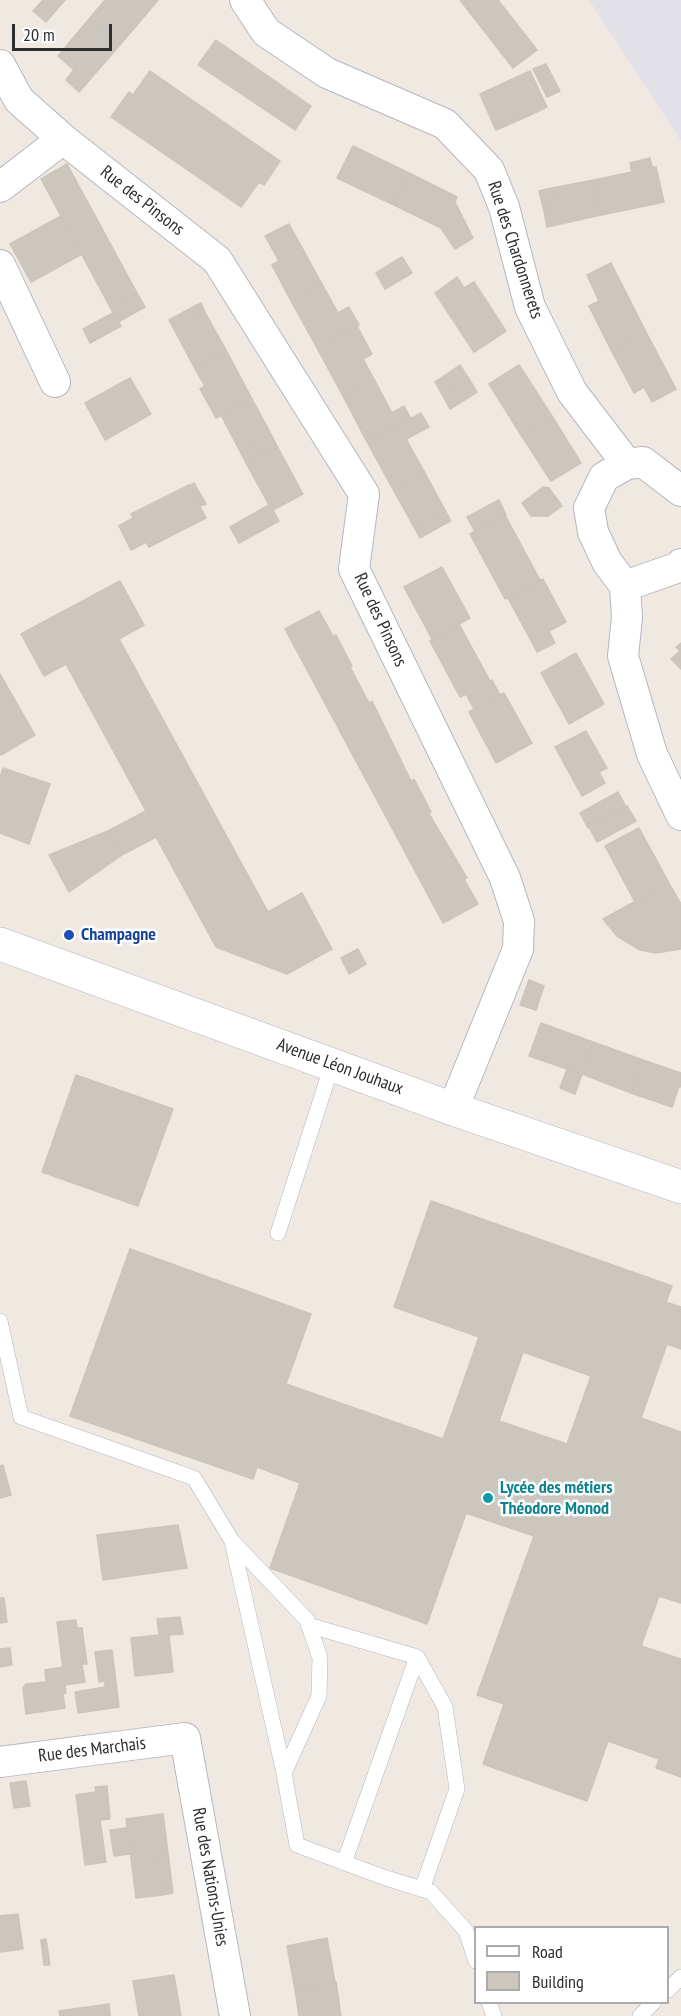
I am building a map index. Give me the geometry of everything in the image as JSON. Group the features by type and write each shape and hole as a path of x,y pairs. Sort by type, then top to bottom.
{"street":[{"name":"Rue des Chardonnerets","path":"245,0 266,32 327,73 445,124 489,170 504,207 530,307 572,392 627,464"},
{"name":"Rue des Pinsons","path":"0,65 19,100 63,138 217,260 364,494 354,569 505,878 519,921 518,949 453,1109"},
{"path":"0,187 63,138"},
{"path":"0,265 55,382"},
{"path":"681,491 642,462 627,464 604,477 589,508 593,532 606,562 625,586 627,617 623,656 652,754 681,816"},
{"path":"625,586 679,567 681,564"},
{"name":"Avenue Léon Jouhaux","path":"0,944 453,1109 681,1187"},
{"name":"Rue des Marchais","path":"0,1762 185,1738"},
{"name":"Rue des Nations-Unies","path":"185,1738 235,2016"}],"lane":[{"path":"278,1233 332,1065"},
{"path":"0,1321 21,1418 194,1478 232,1541 307,1620 320,1658 319,1696 284,1773"},
{"path":"232,1541 284,1773 297,1845 431,1892 466,1931 474,1955"},
{"path":"308,1625 417,1657 445,1707 457,1789 422,1889"},
{"path":"344,1863 417,1657"},
{"path":"669,1989 681,1977"},
{"path":"640,2016 652,2004"}],"shaded area":[{"path":"589,0 681,0 681,141"}],"building":[{"path":"43,0 65,0 46,22 33,11"},
{"path":"105,0 158,0 120,45 89,19"},
{"path":"460,0 498,0 537,50 513,68"},
{"path":"89,19 120,45 79,92 66,80 74,70 58,56"},
{"path":"216,40 311,106 295,130 198,65"},
{"path":"546,64 560,91 547,97 533,69"},
{"path":"150,71 280,161 264,185 259,182 241,207 111,117 129,92 133,95"},
{"path":"530,71 547,107 526,117 524,112 494,126 480,94"},
{"path":"524,112 526,117 496,130 494,126"},
{"path":"353,146 409,173 394,205 337,178"},
{"path":"650,158 652,167 656,167 664,202 601,215 594,180 632,172 630,163"},
{"path":"67,164 137,293 110,307 41,179"},
{"path":"409,173 457,197 455,202 473,238 455,249 441,228 394,205"},
{"path":"594,180 601,215 547,227 544,211 550,210 548,203 555,201 552,188"},
{"path":"552,188 555,201 548,203 550,210 544,211 539,191"},
{"path":"61,216 82,254 31,282 10,244"},
{"path":"289,224 322,284 291,301 272,265 279,261 265,236"},
{"path":"402,257 412,273 385,289 376,273"},
{"path":"611,263 646,332 611,350 589,306 599,301 587,275"},
{"path":"457,277 464,288 474,282 506,331 474,352 435,293"},
{"path":"322,284 338,313 349,307 359,325 317,348 291,301"},
{"path":"137,293 145,307 118,322 110,307"},
{"path":"201,303 206,314 199,318 193,307"},
{"path":"193,307 199,318 206,314 226,350 194,367 169,320"},
{"path":"113,313 121,326 90,343 83,329"},
{"path":"357,326 372,354 363,359 374,379 343,396 317,348"},
{"path":"646,332 676,389 652,402 644,387 634,393 611,350"},
{"path":"226,350 252,399 216,418 200,389 205,386 194,367"},
{"path":"460,365 469,379 443,396 435,382"},
{"path":"519,365 552,416 521,435 489,384"},
{"path":"130,378 151,414 105,440 85,403"},
{"path":"374,379 392,413 404,406 411,419 367,442 343,396"},
{"path":"469,379 477,392 450,409 443,396"},
{"path":"252,399 271,434 254,443 260,455 246,463 221,415"},
{"path":"421,413 429,427 406,439 425,473 394,491 367,442"},
{"path":"552,416 581,463 551,481 521,435"},
{"path":"271,434 277,446 260,455 254,443"},
{"path":"277,446 303,494 273,510 279,521 239,543 230,527 269,505 246,463"},
{"path":"425,473 451,521 439,527 434,517 414,527 394,491"},
{"path":"194,483 206,504 200,506 189,486"},
{"path":"189,485 206,518 149,547 146,542 131,550 119,526 133,518 131,514"},
{"path":"543,487 549,488 562,506 548,516 531,516 522,503"},
{"path":"499,500 506,515 475,532 467,517"},
{"path":"505,515 540,580 505,599 470,534"},
{"path":"434,517 439,527 420,538 414,527"},
{"path":"442,567 470,618 432,639 404,587"},
{"path":"543,579 566,622 549,631 555,643 537,652 508,598"},
{"path":"120,581 144,625 119,639 268,912 302,893 332,949 287,974 216,947 156,837 122,855 108,831 146,811 66,664 44,676 21,634"},
{"path":"319,611 333,636 336,635 369,703 372,701 411,781 414,779 431,812 429,814 467,878 464,879 478,904 443,923 285,629"},
{"path":"459,624 500,695 474,709 466,694 460,697 430,641"},
{"path":"681,643 681,669 671,659 680,651 676,647"},
{"path":"576,653 604,704 569,724 541,673"},
{"path":"0,674 35,735 1,755 0,754"},
{"path":"504,693 532,743 496,763 469,712"},
{"path":"586,731 607,768 599,772 605,783 582,796 555,747"},
{"path":"3,768 50,784 29,844 0,833 0,777"},
{"path":"618,792 626,807 597,822 589,808"},
{"path":"627,806 636,821 597,842 589,827"},
{"path":"589,808 597,822 588,828 580,813"},
{"path":"639,828 669,883 635,902 605,846"},
{"path":"108,831 122,855 69,892 49,855"},
{"path":"669,883 681,904 681,949 656,953 640,950 617,936 603,919"},
{"path":"358,949 366,964 349,974 341,958"},
{"path":"529,980 544,986 536,1010 520,1005"},
{"path":"541,1023 593,1042 582,1074 529,1056"},
{"path":"593,1042 643,1060 631,1093 582,1074"},
{"path":"643,1060 681,1073 681,1087 679,1086 672,1107 631,1093"},
{"path":"567,1069 582,1074 575,1094 560,1088"},
{"path":"76,1075 173,1109 138,1206 42,1172"},
{"name":"Lycée des métiers Théodore Monod","path":"431,1201 672,1286 666,1302 681,1307 681,1349 667,1344 641,1418 681,1432 681,1603 659,1596 641,1646 681,1659 681,1777 656,1768 659,1759 608,1741 587,1801 483,1764 504,1704 477,1695 534,1536 466,1513 427,1624 270,1568 300,1483 257,1467 253,1479 70,1416 130,1249 311,1314 286,1384 443,1439 479,1337 394,1307","holes":["523,1352 591,1376 567,1444 499,1421"]},
{"path":"3,1465 11,1495 0,1498 0,1466"},
{"path":"178,1525 187,1568 103,1580 97,1535"},
{"path":"0,1598 4,1598 7,1622 0,1623"},
{"path":"180,1617 183,1634 169,1635 173,1672 135,1676 131,1638 159,1635 157,1619"},
{"path":"76,1620 77,1628 82,1628 87,1664 82,1664 85,1682 65,1685 57,1622"},
{"path":"10,1648 12,1665 0,1667 0,1649"},
{"path":"112,1650 119,1707 78,1713 75,1692 105,1687 105,1681 99,1682 95,1652"},
{"path":"63,1667 65,1708 26,1714 23,1688 26,1684 46,1682 45,1670"},
{"path":"26,1781 30,1806 14,1808 10,1783"},
{"path":"107,1786 110,1819 100,1820 106,1862 85,1865 76,1795 96,1792 95,1787"},
{"path":"163,1814 168,1853 158,1854 162,1895 136,1898 126,1819"},
{"path":"127,1828 130,1854 114,1856 110,1830"},
{"path":"168,1853 173,1893 162,1895 158,1854"},
{"path":"18,1914 23,1949 0,1952 0,1916"},
{"path":"327,1938 335,1982 295,1990 287,1946"},
{"path":"46,1939 50,1965 44,1965 41,1940"},
{"path":"174,1975 181,2016 139,2016 133,1981"},
{"path":"336,1982 341,2016 299,2016 295,1990"},
{"path":"109,2004 110,2016 60,2016 59,2011"}],"place":[{"name":"Champagne","path":"69,935"},
{"name":"Lycée des métiers Théodore Monod","path":"488,1498"}]}
